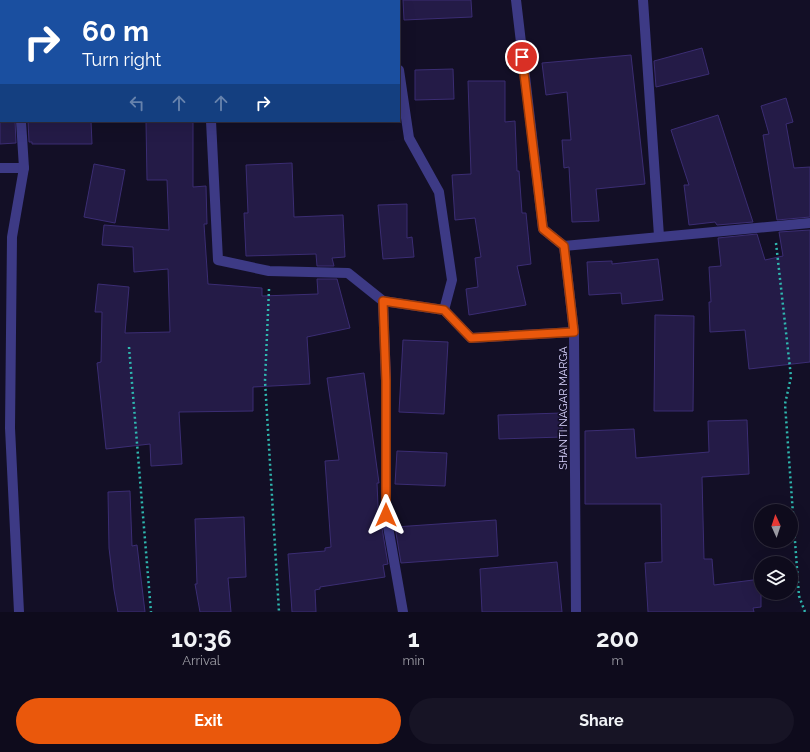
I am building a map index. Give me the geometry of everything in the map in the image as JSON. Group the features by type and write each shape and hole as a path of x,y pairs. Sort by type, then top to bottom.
{"street":[{"path":"516,0 543,229 564,246 810,223"},
{"path":"643,0 659,236"},
{"path":"400,77 409,138 439,192 452,280 444,310"},
{"path":"19,612 10,428 12,237 24,168 21,122"},
{"path":"211,122 218,260 269,271 348,273 383,301 444,310 471,338 574,332"},
{"path":"0,168 24,168"},
{"name":"SHANTI NAGAR MARGA","path":"564,246 574,332 576,612"},
{"path":"383,301 386,381 386,515 403,612"}],"path":[{"path":"774,226 791,377 785,404 799,596 805,612"},
{"path":"269,271 265,381 279,612"},
{"path":"129,347 151,612"}],"building":[{"path":"403,0 471,0 472,17 404,20"},
{"path":"702,48 709,74 656,87 654,61"},
{"path":"631,55 645,184 596,189 599,221 572,222 569,167 564,168 562,140 571,140 567,92 546,95 542,63"},
{"path":"453,69 454,99 415,100 415,70"},
{"path":"468,81 505,81 505,122 515,121 517,171 519,171 522,213 526,213 531,264 517,266 526,305 469,315 466,289 478,287 475,258 481,257 475,218 455,220 452,175 471,174"},
{"path":"786,98 793,122 786,124 794,168 810,167 810,217 777,220 763,135 769,134 761,106"},
{"path":"718,115 753,222 717,225 715,222 689,225 684,185 689,185 671,130"},
{"path":"0,122 15,122 16,143 0,144"},
{"path":"28,122 91,122 92,144 32,144 32,142 29,142"},
{"path":"146,122 193,122 193,187 206,186 207,224 204,224 208,284 262,288 262,296 318,294 317,279 337,279 350,328 307,337 310,384 253,387 253,411 179,412 182,464 151,466 150,444 106,449 97,363 101,362 102,312 95,312 98,284 129,287 125,333 170,332 168,269 134,272 133,247 102,245 104,225 169,230 167,180 147,180"},
{"path":"292,163 294,217 343,215 345,257 332,258 334,266 317,266 316,254 246,256 244,213 248,213 246,165"},
{"path":"94,164 125,170 115,223 84,217"},
{"path":"407,204 407,238 412,237 414,257 383,259 378,205"},
{"path":"810,230 810,362 749,369 745,330 710,332 709,302 711,302 709,267 721,266 718,238 757,234 765,260 783,256 779,232"},
{"path":"658,259 663,300 622,304 621,293 589,295 587,262 612,261 612,264"},
{"path":"655,315 694,316 693,411 654,411"},
{"path":"403,340 448,342 444,414 399,412"},
{"path":"364,373 379,483 377,483 379,528 382,528 388,564 383,565 385,577 320,587 320,589 315,590 316,612 292,612 288,554 325,551 325,548 331,547 325,461 339,460 327,378"},
{"path":"562,413 562,437 499,439 498,415"},
{"path":"747,420 749,474 702,477 704,559 712,559 714,585 754,580 754,600 761,600 761,607 753,608 754,612 648,612 645,563 662,562 661,504 585,504 585,431 634,429 636,458 709,452 708,421"},
{"path":"397,451 447,453 445,486 395,484"},
{"path":"130,491 132,546 137,545 145,612 118,612 114,590 109,548 108,492"},
{"path":"244,517 246,577 228,578 231,612 200,612 195,584 197,584 195,519"},
{"path":"496,520 498,556 401,563 395,527"},
{"path":"557,562 562,612 482,612 480,569"}],"route":[{"path":"386,515 386,381 383,301 444,310 471,338 574,332 564,246 543,229 522,57"}]}
